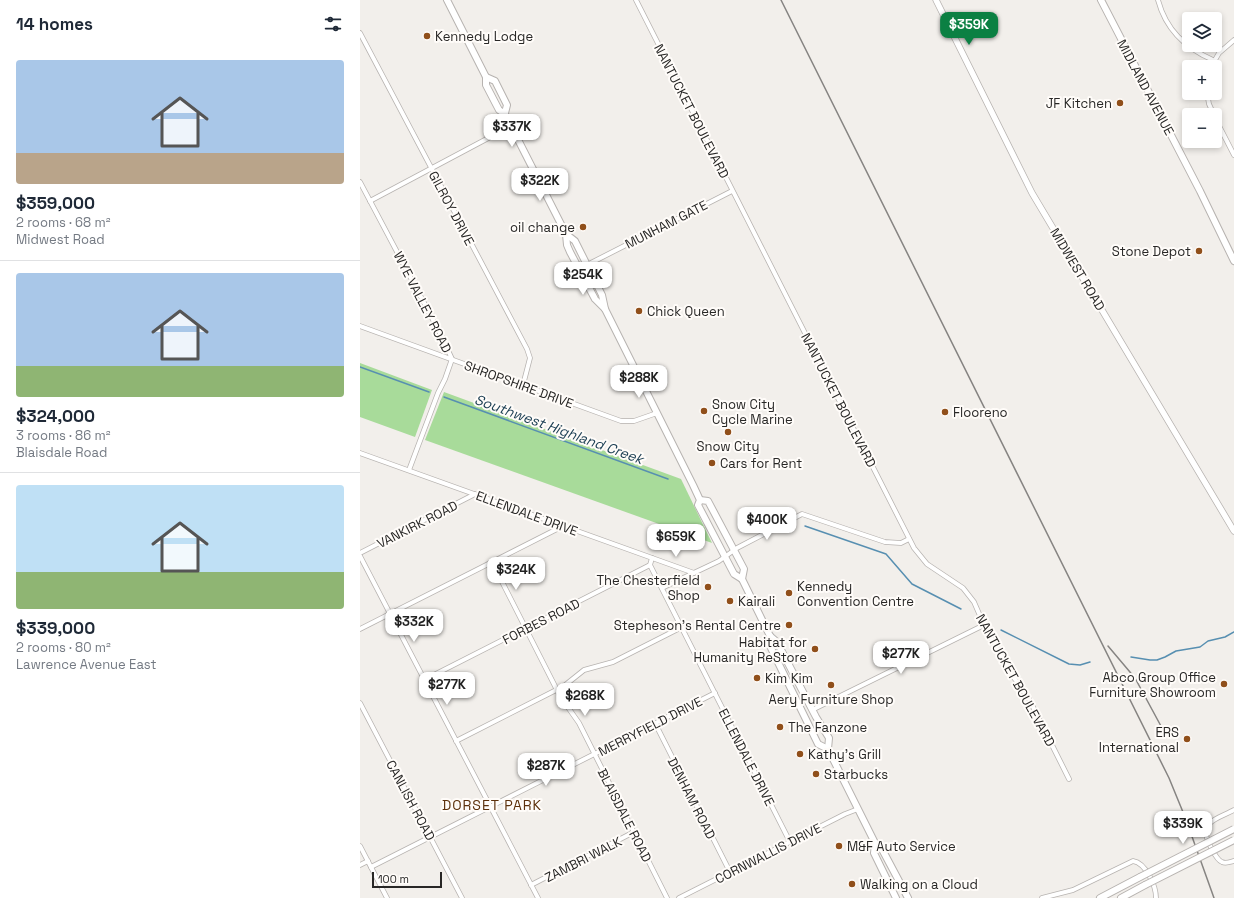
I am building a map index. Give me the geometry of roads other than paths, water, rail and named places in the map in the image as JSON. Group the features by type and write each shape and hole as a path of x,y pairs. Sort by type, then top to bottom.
{"main road":[{"path":"447,0 486,77 486,85 499,110 504,113 511,126 566,234 567,245 579,269 595,299 604,308"},
{"name":"MIDLAND AVENUE","path":"1101,0 1232,252 1234,261"},
{"path":"486,77 495,81 507,105 504,113"},
{"path":"566,234 575,241 602,295 604,308 700,500 698,505 724,557 734,574 742,579 770,636 777,642 812,710 829,738 828,749 874,843 883,851 908,898"},
{"path":"700,500 708,501 744,569 742,579"},
{"path":"770,636 770,646 803,715 818,744 828,749"},
{"path":"1100,898 1234,829"},
{"path":"1121,898 1234,840"},
{"path":"874,843 874,853 896,898"}],"street":[{"name":"NANTUCKET BOULEVARD","path":"636,0 914,548 923,560 963,588 970,596 1010,672 1036,712 1069,779"},
{"name":"MIDWEST ROAD","path":"936,0 1032,193 1234,531"},
{"path":"1158,0 1168,24 1176,36 1185,44 1213,60 1234,40"},
{"name":"GILROY DRIVE","path":"360,33 527,349 530,358 523,385"},
{"path":"370,201 511,126"},
{"path":"1222,132 1234,155"},
{"name":"WYE VALLEY ROAD","path":"360,182 440,333 452,359 409,470"},
{"name":"MUNHAM GATE","path":"579,269 732,191"},
{"name":"SHROPSHIRE DRIVE","path":"360,326 621,421 634,421 657,413"},
{"name":"ELLENDALE DRIVE","path":"360,453 694,573"},
{"name":"VANKIRK ROAD","path":"360,553 475,494"},
{"path":"662,588 694,573 802,514 885,542 901,543 909,539"},
{"path":"360,629 563,526"},
{"path":"360,556 538,898"},
{"path":"650,565 652,558"},
{"name":"BLAISDALE ROAD","path":"492,562 557,689 577,720 666,898"},
{"name":"ELLENDALE DRIVE","path":"650,565 790,842"},
{"name":"FORBES ROAD","path":"424,680 650,565"},
{"path":"803,715 984,625"},
{"path":"456,741 557,689 584,670 613,662 682,628"},
{"name":"MERRYFIELD DRIVE","path":"371,867 715,693"},
{"name":"CANLISH ROAD","path":"360,703 462,898"},
{"name":"DENHAM ROAD","path":"655,724 730,872"},
{"name":"CORNWALLIS DRIVE","path":"679,898 858,809"},
{"path":"1234,810 1211,822 1206,833 1216,858 1222,862 1229,863 1234,861"},
{"name":"ZAMBRI WALK","path":"531,885 634,832"},
{"path":"360,846 387,898"},
{"path":"360,865 368,861"},
{"path":"1042,898 1073,890 1133,861 1138,862 1146,869 1156,891 1156,898"}],"waterway":[{"name":"Southwest Highland Creek","path":"360,367 429,392"},
{"name":"Southwest Highland Creek","path":"444,397 668,479"},
{"name":"Southwest Highland Creek","path":"805,526 886,554 912,584 961,609"},
{"name":"Southwest Highland Creek","path":"1001,630 1069,664 1080,665 1090,662"},
{"name":"Southwest Highland Creek","path":"1131,657 1157,660 1176,651 1200,647 1208,641 1225,637 1234,632"}],"railway":[{"path":"781,0 1169,778 1185,817 1214,898"},
{"path":"1108,646 1135,678 1162,728"}],"place":[{"name":"Kennedy Lodge","path":"427,36"},
{"name":"JF Kitchen","path":"1120,103"},
{"name":"oil change","path":"583,227"},
{"name":"Stone Depot","path":"1199,251"},
{"name":"Chick Queen","path":"639,311"},
{"name":"Snow City Cycle Marine","path":"704,411"},
{"name":"Flooreno","path":"945,412"},
{"name":"Snow City","path":"728,432"},
{"name":"Cars for Rent","path":"712,463"},
{"name":"The Chesterfield Shop","path":"708,587"},
{"name":"Kennedy Convention Centre","path":"789,593"},
{"name":"Kairali","path":"730,601"},
{"name":"Stepheson's Rental Centre","path":"789,625"},
{"name":"Habitat for Humanity ReStore","path":"815,649"},
{"name":"Kim Kim","path":"757,678"},
{"name":"Abco Group Office Furniture Showroom","path":"1224,684"},
{"name":"Aery Furniture Shop","path":"831,685"},
{"name":"The Fanzone","path":"780,727"},
{"name":"ERS International","path":"1187,739"},
{"name":"Kathy's Grill","path":"800,754"},
{"name":"Starbucks","path":"816,774"},
{"name":"M&F Auto Service","path":"839,846"},
{"name":"Walking on a Cloud","path":"852,884"}],"district":[{"name":"DORSET PARK","path":"492,805"}]}
